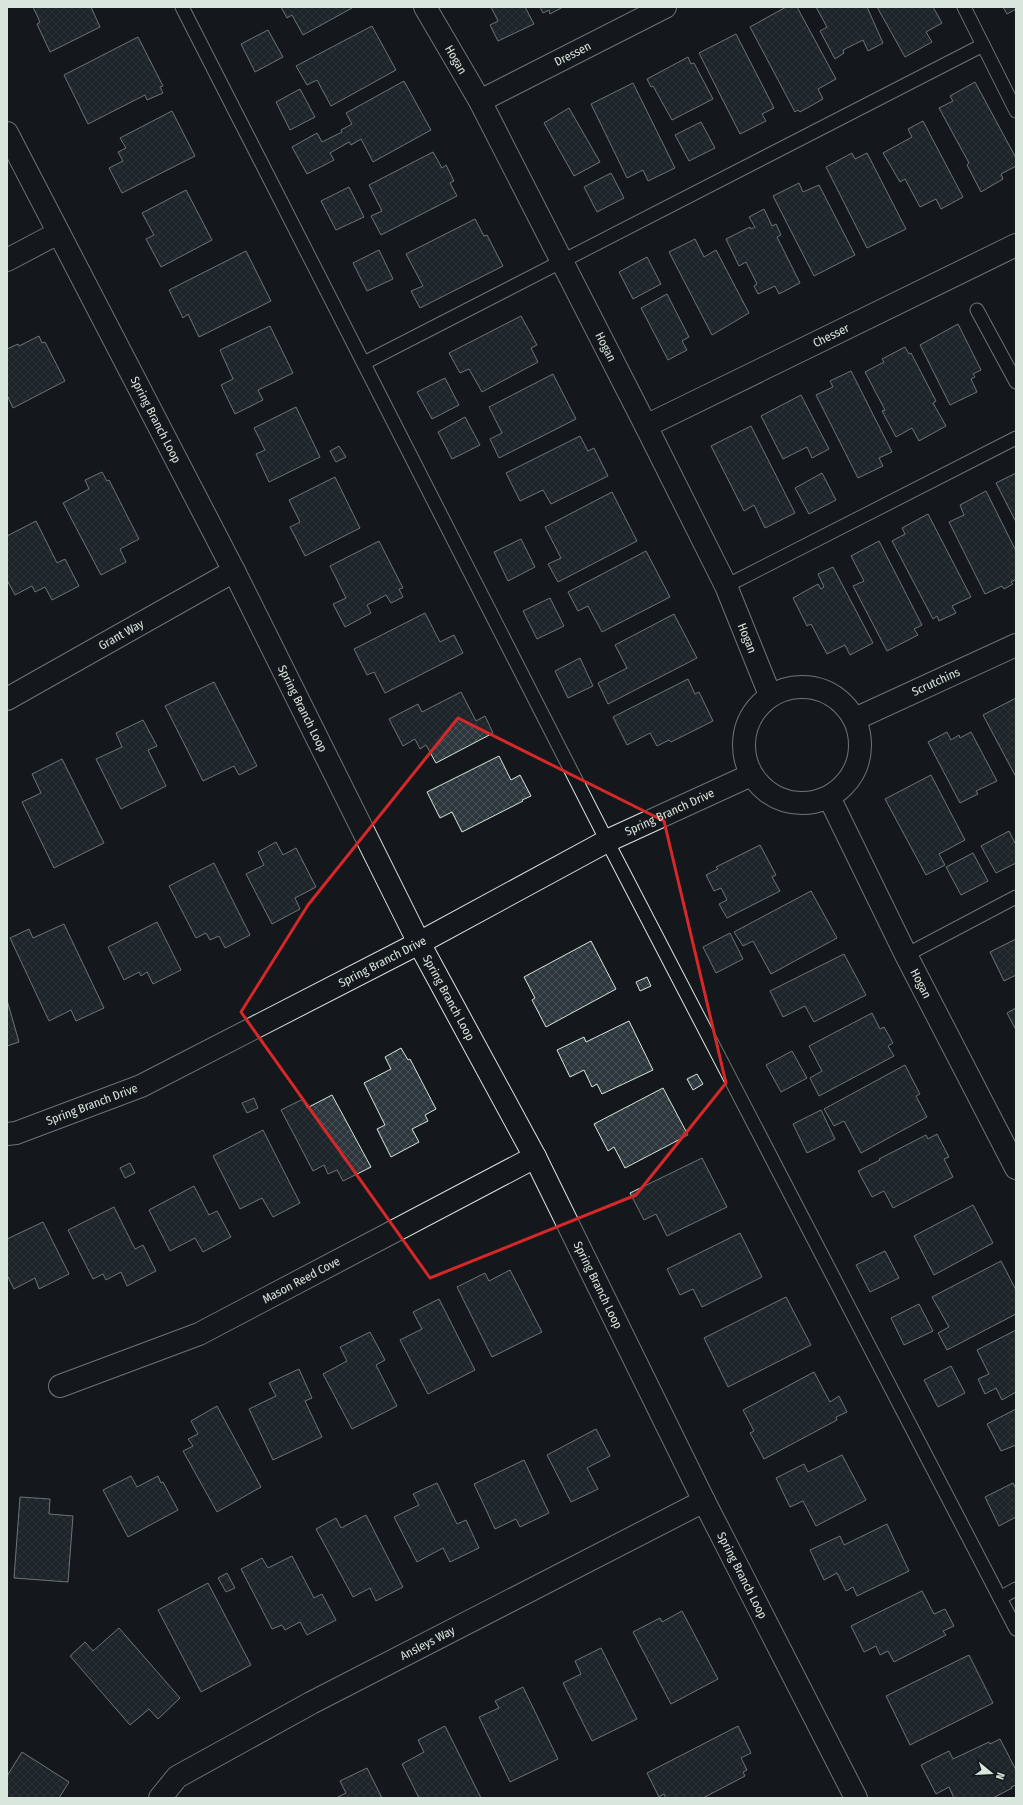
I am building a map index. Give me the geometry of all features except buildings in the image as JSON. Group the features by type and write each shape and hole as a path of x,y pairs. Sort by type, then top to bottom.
{"street":[{"name":"Hogan","path":"425,7 480,101 646,426 726,586 770,695"},
{"name":"Dressen","path":"480,101 665,7"},
{"name":"Spring Branch Loop","path":"7,134 234,571 419,943 535,1157 704,1501 856,1798"},
{"path":"7,260 58,232"},
{"name":"Chesser","path":"646,426 1016,245"},
{"name":"Grant Way","path":"7,699 234,571"},
{"name":"Scrutchins","path":"855,719 1016,645"},
{"path":"808,686 827,691 844,703 855,719 860,737 860,754 856,766 844,786 829,796 813,803 795,803 777,798 762,789 751,775 744,758 744,734 747,722 756,707 770,695 788,687 808,686"},
{"name":"Spring Branch Drive","path":"7,1134 16,1133 141,1086 419,943 607,841 751,775"},
{"name":"Hogan","path":"829,796 906,955 1010,1138 1016,1168"},
{"name":"Mason Reed Cove","path":"60,1386 199,1334 535,1157"},
{"name":"Ansleys Way","path":"160,1798 177,1777 311,1703 704,1501"}],"lane":[{"path":"182,7 607,841 1016,1629"},
{"path":"964,7 1016,111"},
{"path":"364,363 983,45"},
{"path":"977,310 1016,382"},
{"path":"726,586 1016,438"},
{"path":"906,955 1016,897"},
{"path":"1000,1598 1016,1589"}],"highlighted area":[{"path":"458,718 664,821 726,1083 636,1195 430,1278 241,1012 308,905"}]}
